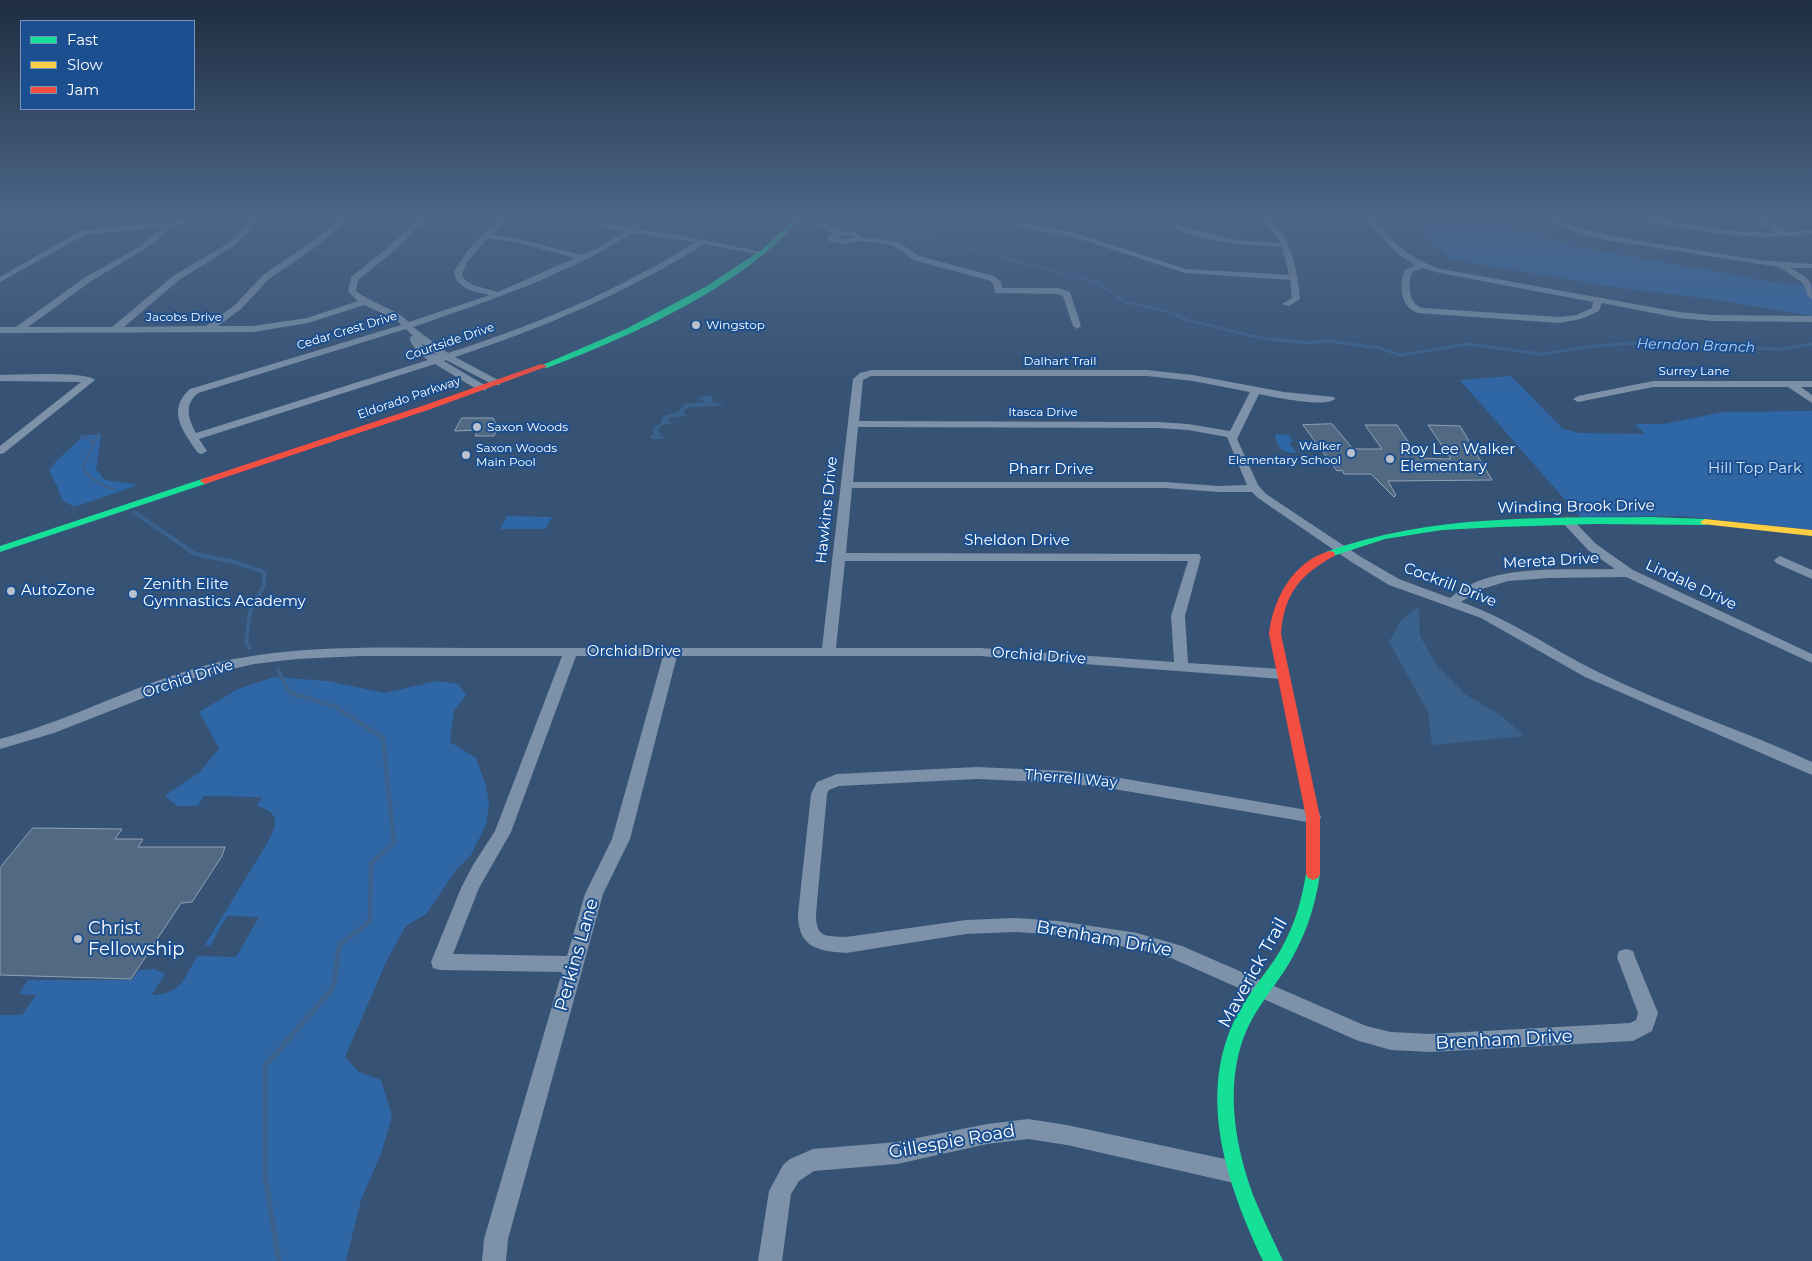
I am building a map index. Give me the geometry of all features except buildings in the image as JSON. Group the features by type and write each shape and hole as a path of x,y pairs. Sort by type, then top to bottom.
{"main road":[{"name":"Eldorado Parkway","path":"0,550 497,383 568,357 639,325 698,295 727,276"},
{"path":"639,325 631,321 659,302"},
{"name":"Eldorado Parkway","path":"327,428 514,366 594,334"},
{"name":"Winding Brook Drive","path":"1341,549 1385,537 1459,526 1568,521 1701,522 1781,532 1812,533"},
{"path":"8,534 38,524"},
{"name":"Maverick Trail","path":"1273,1261 1249,1213 1234,1172 1226,1118 1226,1082 1231,1048 1242,1022 1287,954 1304,917 1311,890 1314,863 1313,816 1282,674 1275,624 1283,596 1288,586 1300,572 1317,560 1341,549"}],"street":[{"path":"18,330 47,311 93,276"},
{"path":"114,330 180,276"},
{"path":"207,330 233,311 268,276"},
{"path":"358,276 354,279 352,292 364,302 400,318 410,329 449,356 486,375 497,383"},
{"path":"459,276 470,286 499,295"},
{"name":"Cedar Crest Drive","path":"202,451 188,429 182,414 186,399 194,391 410,329 499,295 542,276"},
{"name":"Courtside Drive","path":"193,437 436,361 530,328 609,294 645,276"},
{"path":"983,276 997,282 998,291 1058,291 1068,294 1076,326"},
{"path":"1261,276 1295,278 1296,298 1286,304"},
{"path":"1407,276 1406,281 1410,304 1413,308 1423,311 1559,320 1573,319 1589,313 1596,309 1598,300"},
{"path":"1460,276 1686,316 1812,318"},
{"path":"1797,276 1807,282 1812,296"},
{"name":"Jacobs Drive","path":"0,330 243,330 284,325 364,302"},
{"path":"410,329 412,338 418,346 436,361 482,388"},
{"name":"Dalhart Trail","path":"863,374 1142,372 1185,377 1256,390"},
{"name":"Hawkins Drive","path":"828,652 858,379 863,374"},
{"path":"0,378 90,380 0,451"},
{"name":"Surrey Lane","path":"1578,399 1653,384 1812,384"},
{"path":"1790,384 1812,400"},
{"path":"1233,435 1256,390 1306,399 1330,399"},
{"name":"Itasca Drive","path":"853,424 1158,424 1188,426 1233,435"},
{"name":"Cockrill Drive","path":"1233,435 1233,442 1255,488 1272,504 1394,582 1428,596 1452,602 1486,615 1514,629 1598,678 1768,748 1812,769"},
{"name":"Pharr Drive","path":"846,485 1164,485 1219,489 1255,488"},
{"name":"Lindale Drive","path":"1568,521 1592,546 1628,573 1812,659"},
{"name":"Sheldon Drive","path":"839,557 1195,557 1178,616 1181,666"},
{"path":"1780,560 1812,575"},
{"name":"Mereta Drive","path":"1452,602 1464,592 1476,586 1502,579 1525,576 1628,573"},
{"name":"Orchid Drive","path":"0,744 53,727 193,674 234,663 279,656 361,652 1001,653 1282,674"},
{"path":"571,652 503,832 470,888 440,962 574,964"},
{"name":"Perkins Lane","path":"494,1261 496,1239 574,964 597,885 621,839 671,652"},
{"name":"Therrell Way","path":"827,783 837,780 954,774 1044,775 1114,782 1313,816"},
{"name":"Brenham Drive","path":"827,783 820,790 819,794 807,914 809,934 820,942 836,946 921,932 973,926 1016,925 1058,928 1137,941 1175,951 1364,1034 1403,1043 1625,1034 1633,1032 1645,1025 1648,1013 1626,957"},
{"name":"Gillespie Road","path":"770,1261 775,1214 780,1191 798,1167 813,1160 897,1153 987,1134 1028,1129 1067,1135 1234,1172"}],"green space":[{"path":"1548,276 1739,276 1784,284 1812,285 1812,316 1718,300 1614,287"},
{"name":"Hill Top Park","path":"1511,376 1563,429 1580,433 1645,434 1635,424 1664,424 1723,412 1812,411 1812,530 1682,516 1580,517 1460,380"},
{"path":"1276,434 1289,435 1293,442 1289,443 1297,453 1286,452 1281,448 1275,438"},
{"path":"85,435 101,435 96,469 105,480 134,484 136,486 74,507 62,500 49,471 56,461"},
{"path":"507,516 552,517 546,529 500,529"},
{"path":"274,677 328,681 385,693 436,681 458,684 466,695 454,711 450,742 476,758 486,786 489,805 486,825 471,855 456,870 426,914 406,926 387,960 345,1057 359,1072 381,1080 392,1116 382,1151 361,1200 346,1261 0,1261 0,1015 22,1015 36,995 19,994 28,980 132,980 139,970 154,969 165,974 152,995 162,994 169,992 180,984 197,956 236,957 259,917 227,916 210,946 205,945 269,840 274,828 275,818 269,811 257,806 262,797 204,796 198,806 177,806 166,797 167,794 200,772 219,748 199,712 238,689"}],"shaded area":[{"path":"705,395 712,396 713,402 722,404 721,406 689,407 684,411 686,416 670,418 668,420 672,423 663,425 658,429 660,435 665,437 663,439 652,439 650,436 654,434 653,428 661,423 663,416 676,413 685,404 703,402 704,400 697,399"},
{"path":"1419,607 1420,636 1438,667 1465,694 1502,716 1524,736 1432,745 1428,712 1389,642 1401,620"}],"waterway":[{"name":"Herndon Branch","path":"1072,276 1098,283 1125,302 1170,312 1187,320 1256,337 1288,341"},
{"name":"Herndon Branch","path":"1277,340 1307,343 1330,341 1379,348 1401,355 1467,344 1541,354 1596,346 1646,342 1675,346 1780,349 1812,344"},
{"path":"94,443 99,434"},
{"path":"81,437 88,438 94,443"},
{"path":"94,443 83,467 100,484 114,490"},
{"path":"134,512 195,554 235,562 264,572 264,585 250,612 246,643 250,648"},
{"path":"278,670 290,693 293,694"},
{"path":"293,694 336,707 383,738 394,843 371,863 370,921 340,945"},
{"path":"279,1261 265,1175 265,1066 333,988 340,943"}],"traffic: fast":[{"path":"544,366 656,318 728,276"},
{"path":"0,549 205,481"},
{"path":"1330,554 1384,537 1442,527 1594,521 1650,520 1705,522"},
{"path":"1273,1261 1246,1201 1236,1170 1228,1138 1225,1106 1226,1074 1233,1043 1247,1012 1281,963 1296,937 1307,906 1313,874"}],"traffic: slow":[{"path":"1705,522 1812,533"}],"traffic: jam":[{"path":"205,481 428,407 544,366"},
{"path":"1313,874 1313,817 1275,634 1279,608 1290,586 1307,568 1330,554"}],"place":[{"name":"Wingstop","path":"696,325"},
{"name":"Saxon Woods","path":"477,427"},
{"name":"Walker Elementary School","path":"1351,453"},
{"name":"Saxon Woods Main Pool","path":"466,455"},
{"name":"Roy Lee Walker Elementary","path":"1390,459"},
{"name":"AutoZone","path":"11,591"},
{"name":"Zenith Elite Gymnastics Academy","path":"133,594"},
{"name":"Christ Fellowship","path":"78,939"}]}
